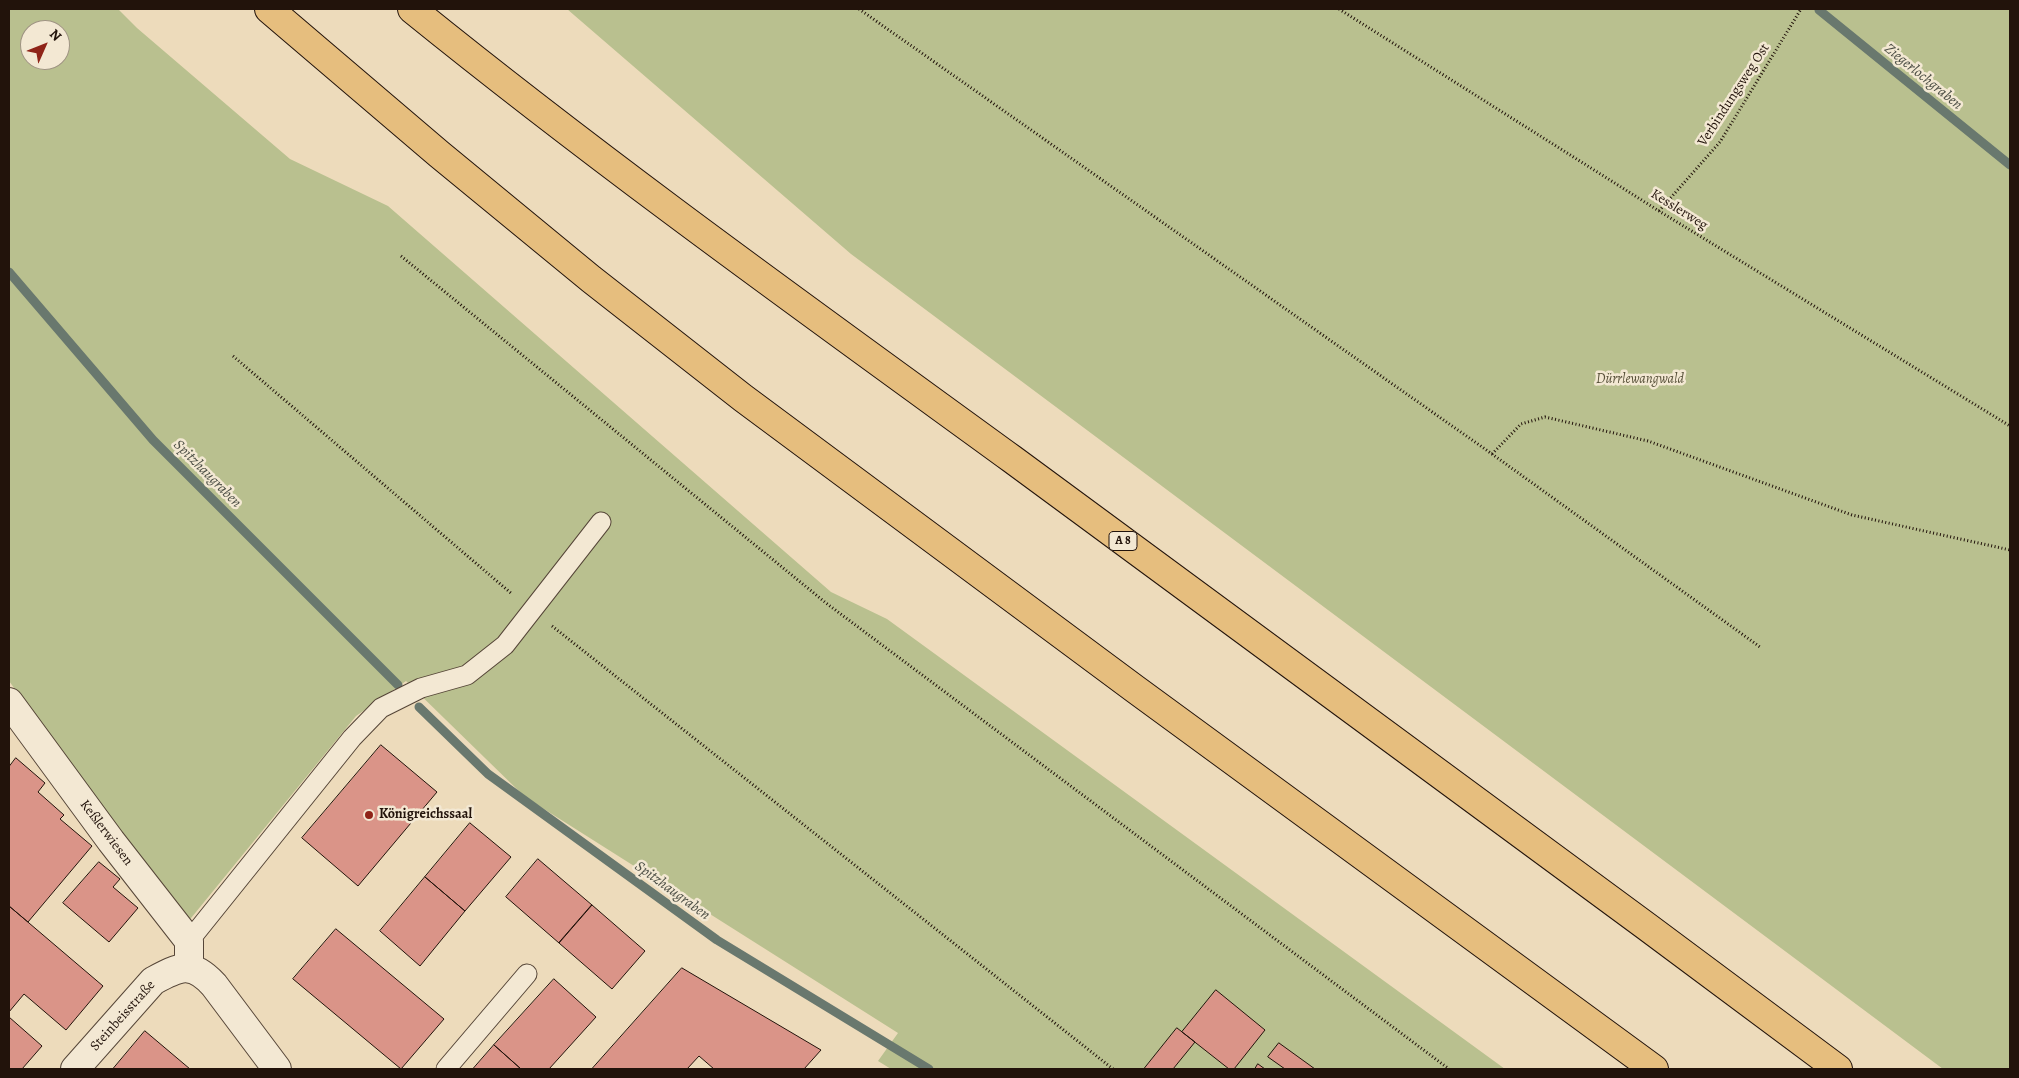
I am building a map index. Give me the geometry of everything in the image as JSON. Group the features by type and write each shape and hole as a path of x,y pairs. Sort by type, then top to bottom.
{"highway":[{"path":"269,9 439,154 583,272 743,398 1654,1069"},
{"name":"A 8","path":"412,9 496,77 807,309 1838,1069"}],"street":[{"name":"Keßlerwiesen","path":"9,702 111,841 189,954"},
{"name":"Steinbeisstraße","path":"75,1069 152,981 169,972 189,954"},
{"path":"189,954 277,1069"}],"lane":[{"path":"189,954 352,738 381,708 421,688 467,675 505,645 601,522"},
{"path":"446,1069 528,974"}],"path":[{"path":"859,9 1492,454 1760,647"},
{"name":"Kesslerweg","path":"1340,9 1659,211 2010,426"},
{"name":"Verbindungsweg Ost","path":"1659,211 1720,142 1801,9"},
{"path":"401,256 826,602 1448,1069"},
{"path":"232,356 532,610 1113,1069"},
{"path":"1492,454 1521,424 1545,417 1648,441 1852,515 2010,550"}],"green space":[{"path":"9,9 118,9 137,28 290,159 388,206 831,592 887,619 1505,1069 891,1069 878,1061 898,1033 525,797 406,681 356,716 187,923 9,681"},
{"name":"Dürrlewangwald","path":"567,9 2010,9 2010,1069 1943,1069 851,254"}],"building":[{"name":"Königreichssaal","path":"381,745 437,792 358,886 302,838"},
{"path":"16,758 45,783 38,792 64,815 60,819 92,846 28,922 9,906 9,767"},
{"path":"470,823 511,857 465,911 425,877"},
{"path":"538,859 592,905 559,943 506,897"},
{"path":"99,862 120,879 113,887 138,908 109,942 63,903"},
{"path":"425,877 465,911 420,966 380,931"},
{"path":"592,905 645,951 612,989 559,943"},
{"path":"9,906 103,986 66,1030 24,994 9,1012"},
{"path":"336,929 444,1019 401,1069 293,979"},
{"path":"682,968 821,1050 804,1069 714,1069 699,1056 687,1069 592,1069"},
{"path":"554,979 596,1017 549,1069 521,1069 494,1045"},
{"path":"1216,990 1265,1030 1234,1069 1229,1069 1182,1032"},
{"path":"9,1017 42,1046 22,1069 9,1069"},
{"path":"1177,1028 1195,1042 1173,1069 1144,1069"},
{"path":"145,1031 190,1069 113,1069"},
{"path":"1279,1043 1315,1069 1285,1069 1268,1057"},
{"path":"494,1045 521,1069 473,1069"},
{"path":"1258,1064 1265,1069 1255,1069"}],"waterway":[{"name":"Ziegerlochgraben","path":"1819,10 2010,165"},
{"name":"Spitzhaugraben","path":"9,272 153,440 398,685"},
{"name":"Spitzhaugraben","path":"419,707 488,774 717,940 929,1069"}],"place":[{"name":"Königreichssaal","path":"369,815"}]}
